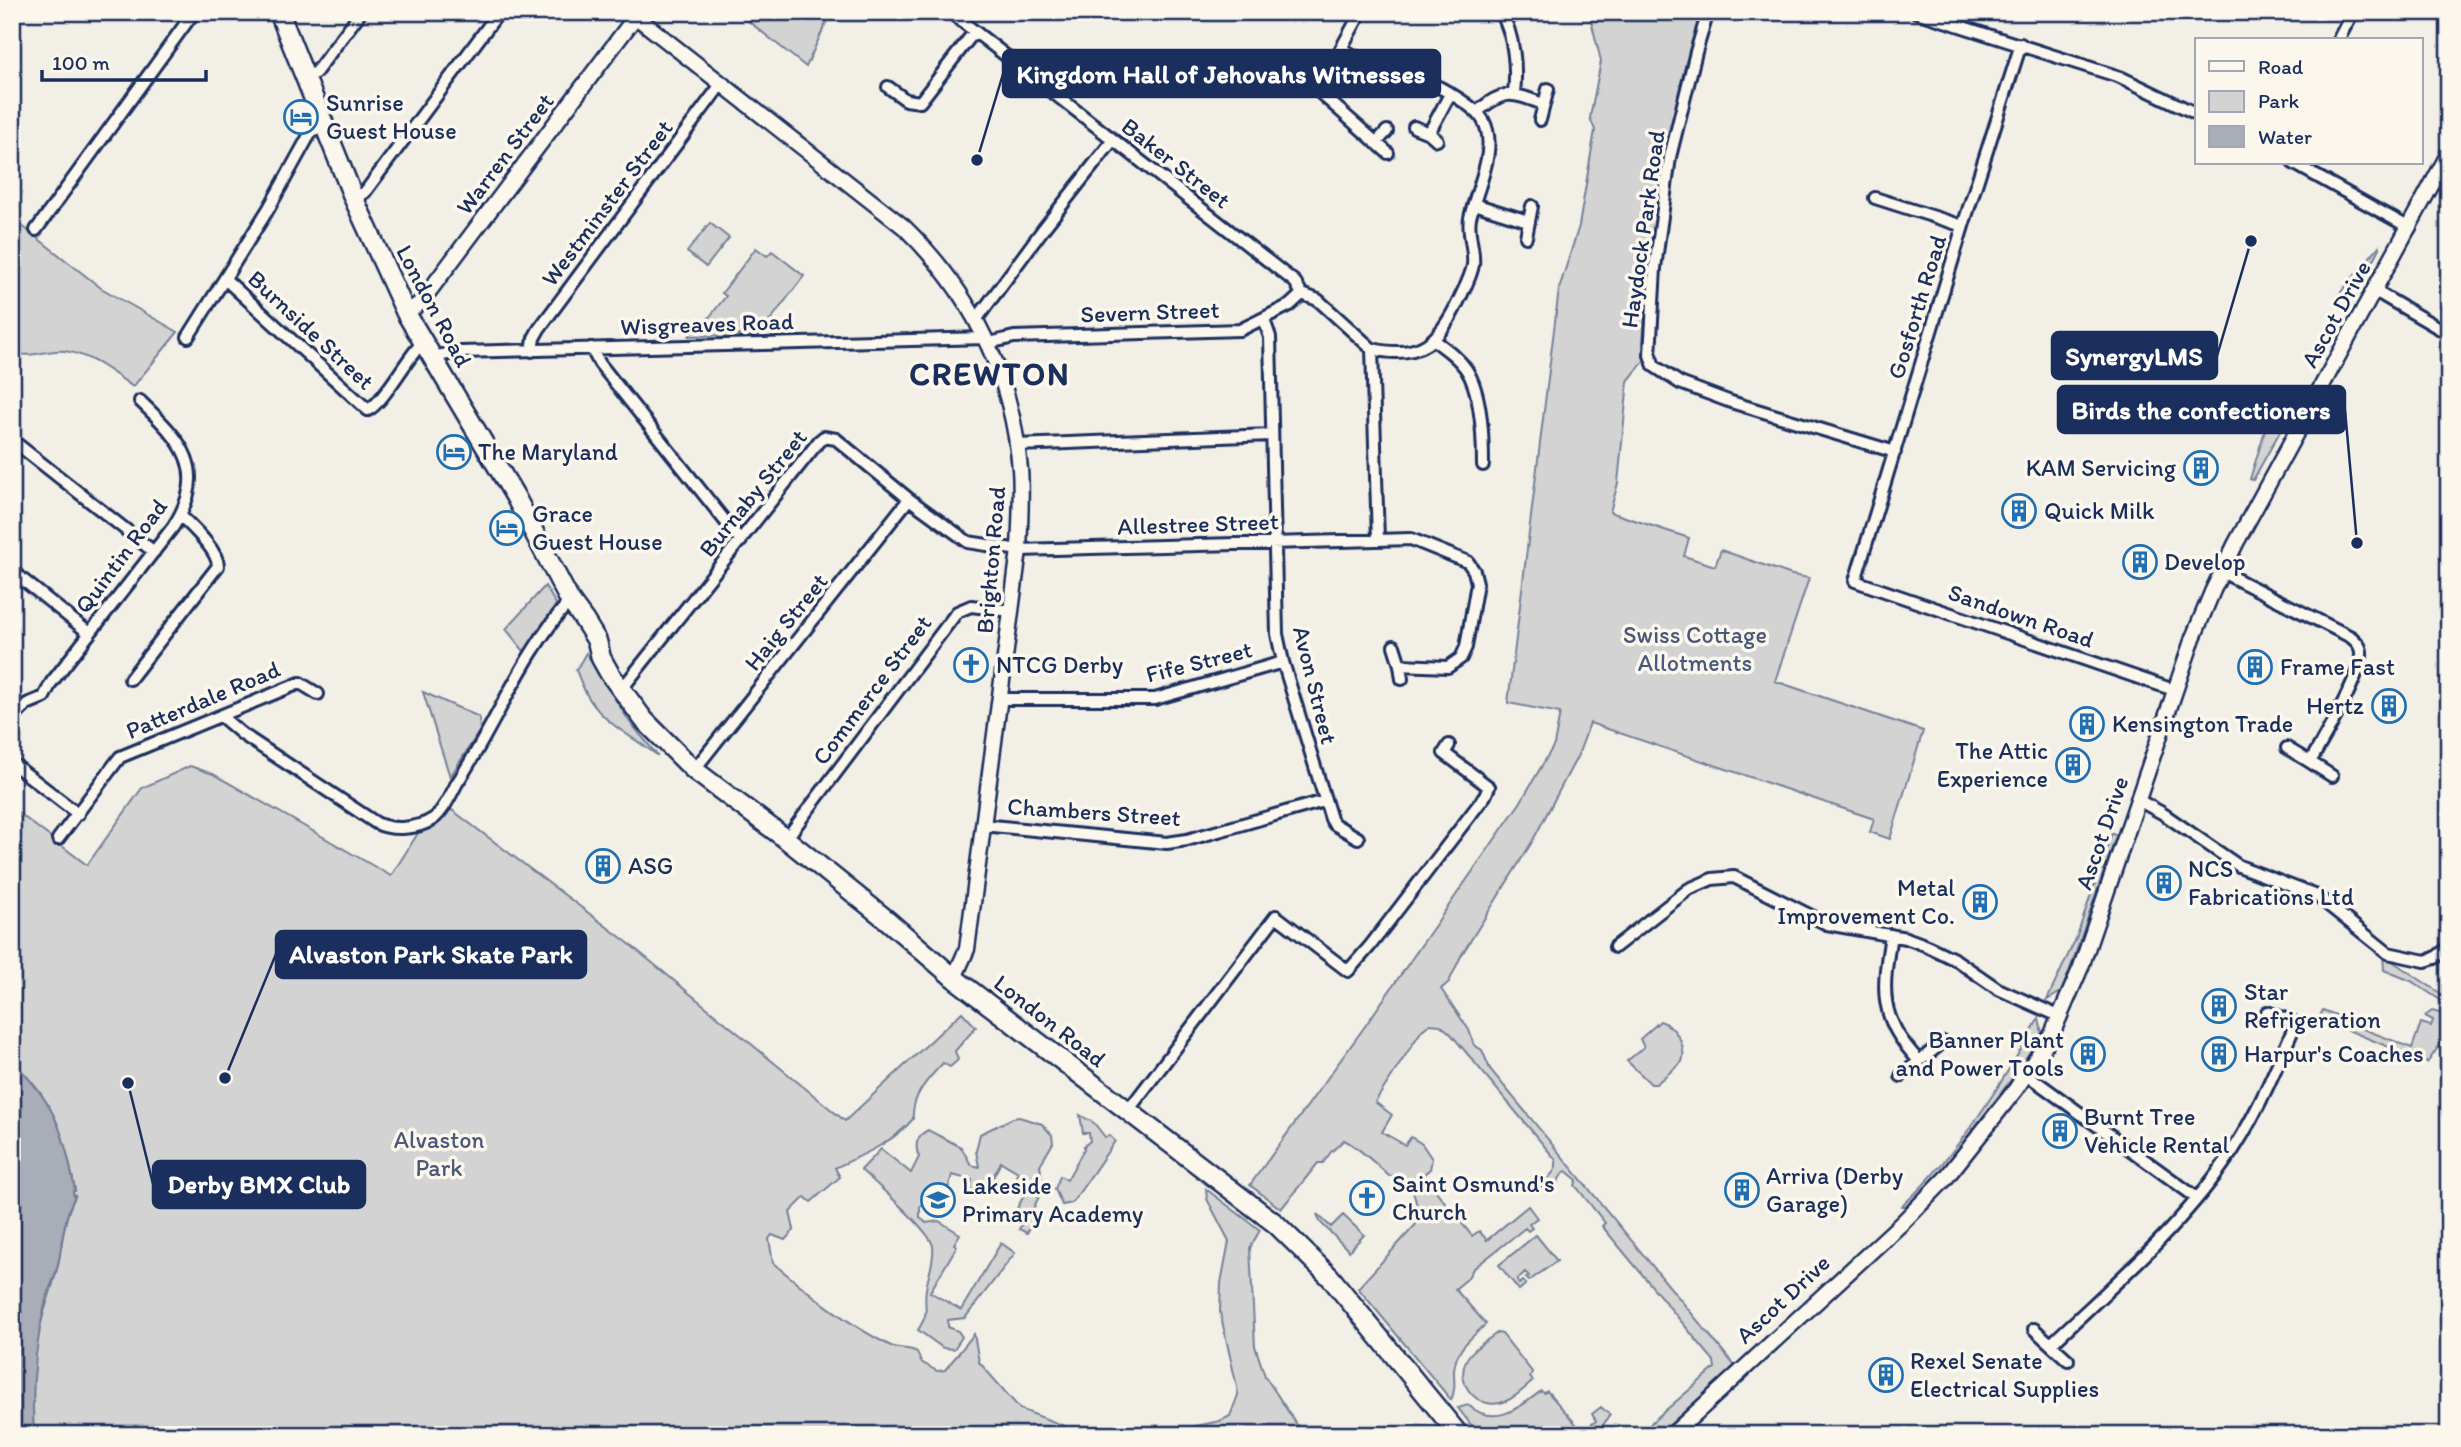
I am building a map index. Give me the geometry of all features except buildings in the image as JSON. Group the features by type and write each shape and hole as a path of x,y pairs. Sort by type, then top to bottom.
{"main road":[{"name":"London Road","path":"279,12 354,199 406,313 515,496 572,605 578,624 590,646 657,736 694,770 786,839 954,978 1276,1224 1330,1277 1459,1435"}],"street":[{"path":"36,230 194,12"},
{"path":"307,79 316,72 361,12"},
{"path":"354,199 361,196 372,183 499,12"},
{"name":"Baker Street","path":"950,12 1295,282 1302,294 1318,300 1372,349"},
{"path":"1318,91 1361,12"},
{"path":"1514,93 1515,61 1503,16 1521,12"},
{"name":"Haydock Park Road","path":"1709,12 1696,52 1670,157 1655,268 1650,355 1654,366 1680,383 1731,402 1895,452"},
{"path":"1916,12 2120,76 2195,113"},
{"path":"2339,38 2353,12"},
{"name":"Brighton Road","path":"635,14 904,227 929,252 976,320 987,341 1006,394 1017,444 1021,498 1019,550 967,949 954,978"},
{"name":"Warren Street","path":"406,313 419,304 635,14"},
{"path":"888,88 906,100 920,102 974,32"},
{"name":"Gosforth Road","path":"1854,582 2021,44"},
{"path":"1342,49 1377,66 1403,71 1450,94 1477,112 1484,123 1488,140 1469,225 1472,269 1447,325 1434,340 1410,350 1372,349 1378,540"},
{"path":"1304,81 1388,152"},
{"name":"Westminster Street","path":"532,351 534,338 540,329 722,83"},
{"path":"1540,120 1548,89"},
{"path":"1477,112 1496,97 1514,93 1543,104"},
{"path":"1415,127 1433,137 1450,94"},
{"path":"188,337 311,132 325,124"},
{"path":"1376,143 1387,131"},
{"path":"976,320 1113,140"},
{"name":"Ascot Drive","path":"1672,1435 1905,1220 1964,1156 2026,1074 2061,1017 2081,967 2174,690 2222,572 2449,153"},
{"path":"2295,164 2410,228"},
{"path":"1875,198 1963,226"},
{"path":"1474,204 1528,220"},
{"path":"1526,237 1532,206"},
{"name":"Burnside Street","path":"225,279 368,410 377,402 413,352 426,350"},
{"path":"2375,291 2449,334"},
{"name":"Severn Street","path":"987,341 1014,337 1240,330 1290,305 1302,294"},
{"name":"Avon Street","path":"1264,320 1270,337 1277,634 1324,801 1334,824 1359,838"},
{"path":"1434,340 1455,356 1468,371 1482,433 1483,465"},
{"name":"Wisgreaves Road","path":"426,350 448,353 987,341"},
{"path":"591,348 600,364 741,541"},
{"name":"Quintin Road","path":"12,719 27,704 44,697 51,682 181,516 189,491 190,469 172,432 140,401"},
{"path":"1017,444 1271,435"},
{"name":"Burnaby Street","path":"621,690 824,437 836,439 909,499 968,542 1019,550"},
{"path":"12,440 154,552"},
{"name":"Haig Street","path":"694,770 909,499"},
{"path":"130,679 218,566 213,552 181,516"},
{"name":"Allestree Street","path":"1019,550 1411,539 1454,555 1469,564 1477,583 1466,647 1461,658 1448,667 1400,665"},
{"path":"12,571 89,633"},
{"path":"2222,572 2331,626 2351,637 2359,646 2361,658 2355,674 2310,762"},
{"name":"Sandown Road","path":"1854,582 2174,690"},
{"path":"222,717 242,734 382,826 403,828 435,818 527,663 572,605"},
{"name":"Commerce Street","path":"786,839 957,612 971,606 1011,611"},
{"path":"1394,646 1402,679"},
{"name":"Fife Street","path":"999,699 1155,699 1283,662"},
{"name":"Patterdale Road","path":"58,839 120,757 222,717 300,682 318,694"},
{"path":"1127,1112 1276,916 1348,971 1370,946 1488,790 1489,787 1444,753 1449,745"},
{"path":"2287,748 2332,776"},
{"path":"12,763 78,814"},
{"path":"2138,800 2162,813 2239,866 2317,896 2388,953 2425,961 2435,958 2449,947"},
{"name":"Chambers Street","path":"982,825 1167,843 1187,840 1324,801"},
{"path":"1337,842 1343,829"},
{"path":"1615,947 1689,889 1712,879 1728,877 1746,882 1827,924 1891,935 1935,949 1998,989 2061,1017"},
{"path":"1891,935 1884,987 1887,1009 1900,1040 1919,1061"},
{"path":"2051,1344 2129,1270 2197,1198 2226,1160 2262,1096 2296,1023 2267,1012"},
{"path":"1901,1076 1943,1042"},
{"path":"2026,1074 2197,1198"},
{"path":"2034,1329 2068,1360"}],"green space":[{"path":"737,12 831,12 806,67"},
{"name":"Swiss Cottage Allotments","path":"1589,12 1701,12 1664,156 1649,262 1643,343 1645,360 1628,381 1618,483 1610,512 1689,538 1684,556 1715,566 1721,550 1792,575 1809,578 1775,681 1923,731 1890,839 1870,832 1874,819 1590,723 1578,755 1532,842 1461,956 1449,982 1441,989 1469,1030 1474,1045 1482,1050 1490,1069 1735,1366 1658,1435 1643,1435 1652,1422 1715,1368 1714,1361 1602,1226 1605,1223 1575,1185 1577,1180 1566,1171 1551,1192 1547,1194 1540,1187 1553,1172 1556,1160 1450,1033 1440,1025 1430,1024 1422,1030 1375,1102 1392,1115 1382,1132 1405,1145 1411,1137 1422,1144 1432,1159 1430,1169 1423,1175 1472,1236 1479,1231 1487,1240 1528,1206 1537,1218 1529,1224 1532,1228 1528,1231 1525,1228 1473,1269 1467,1279 1455,1289 1486,1324 1465,1344 1457,1356 1451,1400 1358,1288 1419,1221 1412,1187 1398,1175 1389,1176 1344,1140 1323,1163 1318,1163 1281,1209 1250,1185 1363,1029 1520,803 1554,745 1560,713 1508,703 1559,289 1579,226 1595,130 1590,118 1601,61"},
{"path":"12,218 101,288 178,332 133,387 101,365 75,353 58,351 25,355 12,351 12,346 21,333 12,326"},
{"path":"710,223 729,238 706,267 687,252"},
{"path":"2379,246 2353,301 2337,297"},
{"path":"756,248 767,256 772,251 804,276 759,335 689,336 694,329 704,324 726,296 722,293"},
{"path":"2267,424 2282,428 2253,480 2250,479"},
{"path":"545,586 556,604 527,655 506,629"},
{"path":"586,653 629,721 658,756 612,724 590,700 576,670"},
{"path":"423,692 479,717 480,730 450,777"},
{"name":"Alvaston Park","path":"190,766 213,774 391,876 432,811 452,810 627,942 845,1121 962,1012 976,1027 955,1051 958,1060 950,1067 943,1063 926,1082 915,1103 913,1119 905,1127 877,1148 835,1168 840,1177 811,1202 805,1197 790,1212 794,1230 785,1240 772,1235 769,1239 773,1263 844,1318 891,1346 917,1352 921,1362 937,1371 945,1370 974,1334 979,1362 1020,1409 1088,1435 34,1435 32,1389 36,1343 57,1270 66,1220 75,1197 72,1191 75,1190 62,1135 48,1105 27,1076 12,1061 12,808 87,865 142,788"},
{"path":"2112,833 2116,836 2068,975 2061,992 2047,1000 2077,936"},
{"path":"2383,955 2449,999 2449,1032 2427,1063 2319,1018 2323,1010 2412,1048 2421,1023 2431,1026 2433,1020 2425,1016 2432,1011 2444,1014 2448,1005 2411,981 2384,970"},
{"path":"2039,1018 2042,1034 2035,1048 1937,1177 1907,1206 1902,1206 1942,1164 1978,1117"},
{"path":"1660,1021 1671,1027 1679,1037 1683,1056 1682,1062 1656,1084 1651,1084 1627,1061 1644,1047 1640,1039"},
{"path":"1080,1115 1094,1123 1105,1137 1110,1136 1115,1141 1072,1203 1062,1205 1055,1189 1060,1176 1067,1180 1084,1146 1090,1141 1089,1133 1083,1133"},
{"path":"1019,1117 1042,1124 1052,1135 1053,1143 1040,1165 1043,1188 1033,1209 1033,1222 1027,1233 1019,1229 1022,1224 1012,1217 1029,1187 1015,1178 1018,1172 1001,1162 985,1193 970,1189 972,1180 952,1175 945,1199 941,1198 939,1202 926,1201 920,1207 920,1217 926,1223 939,1221 960,1234 954,1244 957,1246 930,1292 961,1310 1001,1243 1015,1253 965,1318 948,1320 948,1327 958,1331 962,1337 954,1349 943,1348 918,1330 925,1314 926,1289 932,1262 933,1246 930,1239 913,1218 861,1170 881,1149 911,1173 919,1157 917,1141 928,1130 961,1147 971,1165 979,1167 976,1151 980,1134"},
{"path":"1206,1189 1260,1230 1250,1248 1255,1346 1265,1376 1299,1428 1300,1435 1153,1435 1220,1421 1230,1416 1238,1395 1220,1312 1221,1283 1229,1241 1207,1199"},
{"path":"1317,1214 1331,1227 1343,1215 1364,1235 1349,1251 1320,1222"},
{"path":"1536,1235 1557,1261 1529,1281 1525,1272 1517,1280 1519,1284 1523,1281 1526,1284 1519,1290 1499,1265"},
{"path":"1497,1333 1502,1334 1532,1372 1530,1377 1533,1381 1510,1399 1497,1404 1473,1396 1464,1381 1463,1372 1470,1354"},
{"path":"1541,1391 1547,1391 1582,1431 1596,1421 1592,1414 1601,1407 1610,1415 1594,1435 1479,1435 1458,1408 1468,1405 1478,1412 1497,1415 1515,1409"}],"water":[{"path":"12,1061 39,1091 56,1120 67,1152 75,1191 39,1334 33,1401 34,1435 12,1435 12,1238 16,1230 19,1207 12,1143"}],"place":[{"name":"Sunrise Guest House","path":"301,117"},
{"name":"Kingdom Hall of Jehovahs Witnesses","path":"977,160"},
{"name":"SynergyLMS","path":"2251,241"},
{"name":"The Maryland","path":"454,452"},
{"name":"KAM Servicing","path":"2201,468"},
{"name":"Quick Milk","path":"2019,511"},
{"name":"Grace Guest House","path":"507,528"},
{"name":"Birds the confectioners","path":"2357,543"},
{"name":"Develop","path":"2140,562"},
{"name":"NTCG Derby","path":"971,665"},
{"name":"Frame Fast","path":"2255,667"},
{"name":"Hertz","path":"2389,706"},
{"name":"Kensington Trade","path":"2087,724"},
{"name":"The Attic Experience","path":"2073,765"},
{"name":"ASG","path":"603,866"},
{"name":"NCS Fabrications Ltd","path":"2164,883"},
{"name":"Metal Improvement Co.","path":"1980,902"},
{"name":"Star Refrigeration","path":"2219,1006"},
{"name":"Banner Plant and Power Tools","path":"2088,1054"},
{"name":"Harpur's Coaches","path":"2219,1054"},
{"name":"Alvaston Park Skate Park","path":"225,1078"},
{"name":"Derby BMX Club","path":"128,1083"},
{"name":"Burnt Tree Vehicle Rental","path":"2060,1131"},
{"name":"Arriva (Derby Garage)","path":"1742,1190"},
{"name":"Saint Osmund's Church","path":"1367,1198"},
{"name":"Lakeside Primary Academy","path":"938,1200"},
{"name":"Rexel Senate Electrical Supplies","path":"1886,1375"}],"district":[{"name":"CREWTON","path":"990,374"}]}
